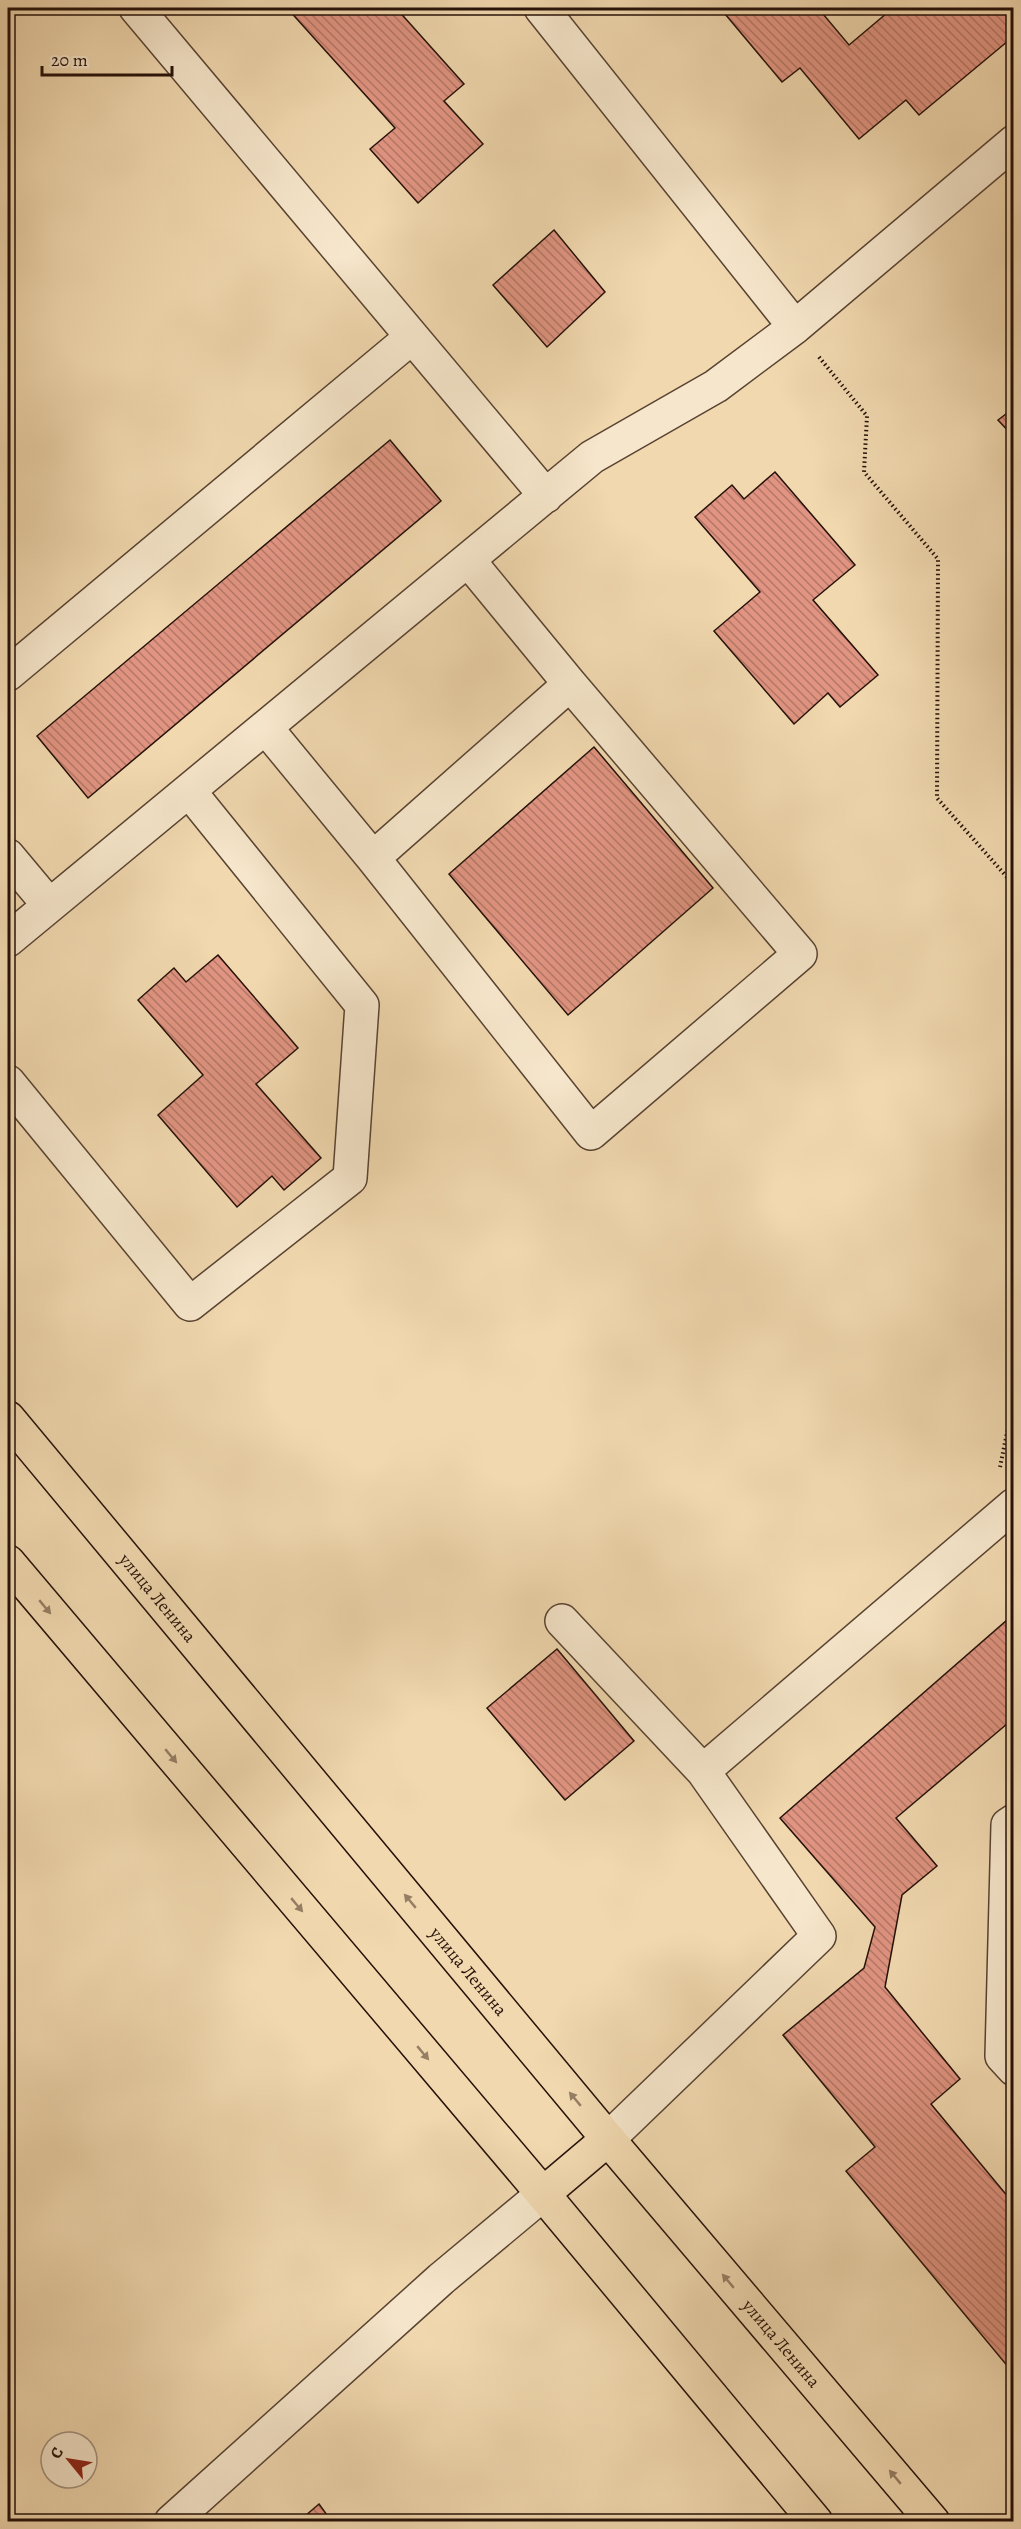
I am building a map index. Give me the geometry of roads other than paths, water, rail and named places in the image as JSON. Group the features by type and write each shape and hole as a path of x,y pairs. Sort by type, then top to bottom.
{"main road":[{"name":"улица Ленина","path":"8,1418 608,2139 933,2522"},
{"path":"8,1562 543,2194 816,2522"},
{"path":"543,2194 608,2139"}],"street":[{"path":"136,8 546,496"},
{"path":"541,8 795,327"},
{"path":"8,940 592,457 716,386 795,327 1014,142"},
{"path":"8,674 412,337"},
{"path":"266,728 373,858 591,1133 800,954 570,684 468,560"},
{"path":"373,858 570,684"},
{"path":"8,1082 190,1304 350,1178 362,1005 189,791"},
{"path":"8,856 50,905"},
{"path":"703,1771 1014,1506"},
{"path":"562,1621 703,1771 819,1936 608,2139"},
{"path":"1014,1821 1008,1825 1002,2056 1014,2069"},
{"path":"171,2522 441,2279 543,2194"}]}
